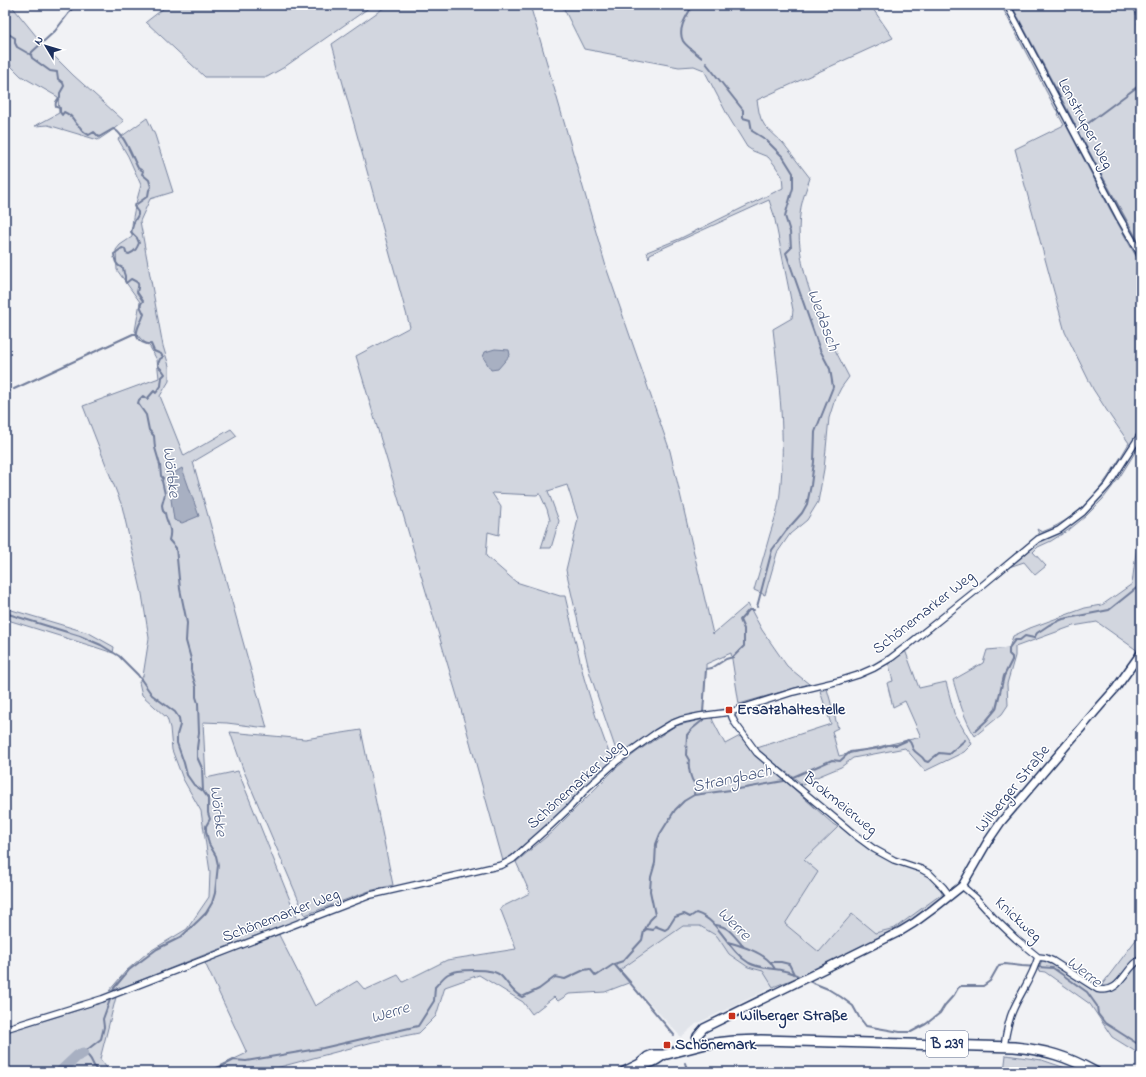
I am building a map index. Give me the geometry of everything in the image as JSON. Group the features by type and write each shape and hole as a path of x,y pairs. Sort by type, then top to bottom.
{"main road":[{"name":"B 239","path":"624,1072 653,1055 663,1055 694,1047 734,1041 794,1041 1004,1046 1057,1054 1079,1063 1095,1072"}],"street":[{"name":"Lenstruper Weg","path":"1007,5 1119,217 1141,255"},
{"name":"Schönemarker Weg","path":"5,1029 108,997 371,895 502,865 513,860 549,828 617,761 671,724 700,716 731,712 793,692 839,681 874,668 891,658 1038,539 1059,530 1083,512 1108,486 1141,434"},
{"name":"Wilberger Straße","path":"694,1047 697,1036 704,1028 902,931 962,886 991,836 1001,822 1116,688 1141,653"},
{"name":"Brokmeierweg","path":"731,712 735,723 757,753 855,835 874,849 894,860 921,869 930,874 950,896"},
{"name":"Knickweg","path":"962,886 976,898 1010,933 1038,957 1034,970 1013,1010 1006,1031 1004,1046"},
{"path":"1038,957 1053,961 1097,989 1104,991 1116,986 1141,959"}],"shaded area":[{"path":"5,5 11,5 45,47 73,75 124,121 98,140 48,125 35,126 59,113 58,97 21,76 11,66 5,55"},
{"path":"168,5 373,5 283,68 267,77 205,77 146,22"},
{"path":"388,5 530,5 607,270 670,451 713,634 748,604 762,630 787,666 809,684 739,704 731,653 706,664 703,713 674,719 618,756 590,674 566,570 578,519 567,485 548,491 559,521 551,548 541,548 550,520 540,494 492,493 501,507 499,535 488,532 486,556 516,582 560,596 565,596 584,678 612,761 547,827 518,851 503,861 460,706 356,356 410,327 332,44"},
{"path":"562,5 873,5 871,6 893,38 757,100 761,119 765,126 783,143 810,178 801,207 799,229 800,252 811,295 819,316 849,377 841,388 834,402 829,418 824,469 818,502 807,520 790,534 777,553 765,595 754,590 777,509 782,472 781,411 773,329 792,318 793,310 774,215 769,200 650,254 649,258 647,252 679,239 783,188 782,176 768,157 747,147 728,116 704,70 694,66 679,67 584,49"},
{"path":"1001,5 1004,5 1113,211 1141,259 1141,431 1106,484 1080,512 1057,529 1040,535 1037,529 1042,532 1057,525 1071,517 1083,507 1103,484 1129,443 1093,389 1065,332 1015,149 1064,125 1057,109 1056,110"},
{"path":"1009,5 1132,5 1141,26 1141,251"},
{"path":"147,118 155,135 173,192 150,199 140,221 163,346 169,366 169,381 160,396 184,456 231,429 237,436 193,462 267,728 227,723 203,722 206,778 238,771 298,920 126,986 109,991 126,971 147,953 187,929 209,897 210,872 201,811 183,779 172,750 170,728 167,718 142,695 139,682 143,676 149,638 142,594 122,506 83,406 159,378 157,360 150,347 135,331 140,302 117,270 116,250 120,245 132,237 133,217 141,185 128,156 118,139"},
{"path":"1141,438 1141,443 1119,478 1103,499 1070,529 1038,547 1033,552 1046,566 1035,575 1024,562 1006,568 1027,550 1093,504"},
{"path":"1141,532 1141,647 1138,651 1097,622 1073,626 1015,647 1015,656 1007,684 1008,705 1002,714 975,736 965,716 953,680 983,663 987,650 1009,648 1013,636 1030,628 1085,608 1102,605 1132,584 1138,536"},
{"path":"5,608 89,633 114,647 113,653 11,621 5,618"},
{"path":"905,650 919,688 946,682 954,713 972,744 964,752 925,771 905,748 853,758 841,767 812,779 803,785 757,748 831,724 820,691 827,689 838,728 832,731 839,756 921,737 905,701 893,707 887,683 893,681 888,661"},
{"path":"712,717 725,744 740,736 754,753 838,827 804,860 818,872 785,924 819,952 852,914 875,933 895,928 943,893 943,897 905,924 806,974 773,987 763,971 748,967 729,954 717,936 700,926 683,926 620,970 631,982 605,992 569,994 558,1001 554,997 532,1014 523,1002 479,975 445,987 436,1016 419,1033 373,1042 261,1072 207,1072 247,1053 205,963 278,933 315,1006 357,981 365,990 398,975 403,982 447,960 516,949 500,908 530,893 516,862 552,832 616,768 638,751 675,726"},
{"path":"361,730 393,885 369,891 305,915 243,769 230,732 305,739"},
{"path":"833,824 874,851 929,877 943,893 896,927 875,933 852,914 819,952 784,925 818,872 797,854"},
{"path":"682,926 700,926 717,936 729,954 748,967 763,971 773,987 696,1024 681,1037 620,971"},
{"path":"1141,933 1141,1055 1112,1037 1090,1004 1045,972 1038,971 1042,960 1057,966 1097,993"},
{"path":"116,997 100,1059 110,1072 5,1072 5,1032"},
{"path":"1006,1055 1042,1060 1077,1072 1004,1072"}],"water":[{"path":"495,349 509,350 510,355 498,369 491,370 483,357 485,352"},
{"path":"182,468 199,516 182,523 174,520 168,478"}],"waterway":[{"path":"31,55 32,52 55,31 75,5"},
{"name":"Wedasch","path":"693,5 682,27 681,36 683,41 702,58"},
{"path":"1011,5 1075,125"},
{"path":"1138,23 1141,32"},
{"name":"Wörbke","path":"5,26 7,33 15,38 17,47 31,55 32,58 50,71 57,72 58,79 64,86 56,104 56,107 60,108 62,115 64,112 70,116 83,131 89,135 94,132 99,137 113,129 117,131 124,140 138,168 143,171 142,174 149,180 151,187 148,196 134,206 138,212 138,215 131,232 137,238 139,243 137,247 129,254 122,248 114,254 116,263 123,268 126,283 131,279 137,283 137,292 143,301 141,309 144,314 137,331 137,336 139,340 151,344 154,351 161,354 163,357 160,359 158,364 165,374 162,377 161,386 156,393 154,391 147,399 143,396 138,403 146,415 149,430 154,436 155,448 160,465 161,476 163,478 162,481 165,494 162,505 163,511 170,528 169,540 176,548 180,589 187,623 186,641 191,659 191,670 196,687 196,697 198,703 199,733 197,757 202,768 203,791 208,798 208,813 210,819 206,826 206,831 209,844 216,856 218,865 215,893 212,903 206,913 181,937 157,949 129,970 114,988 113,993"},
{"name":"Wedasch","path":"706,63 743,110 743,118 750,120 752,131 765,139 783,157 793,173 793,188 785,216 790,232 791,248 786,253 820,350 830,369 833,387 815,432 814,462 807,504 802,513 772,550 757,607"},
{"path":"1079,130 1141,84"},
{"path":"1067,126 1141,264"},
{"path":"1082,139 1141,247"},
{"path":"14,389 133,334 136,334"},
{"path":"5,386 9,391"},
{"name":"Strangbach","path":"975,731 996,709 1004,676 1012,660 1012,657 1009,654 1009,648 1015,640 1020,640 1025,636 1034,638 1037,633 1049,625 1063,619 1109,610 1139,586 1141,581"},
{"name":"Wedasch","path":"703,713 706,669 712,668 726,659 733,657 744,646 744,629 740,620 749,610 754,610"},
{"path":"5,613 80,636 101,645 119,656 138,675 152,695 175,712 179,718 180,725 177,735 177,743 187,775 194,785 203,791"},
{"path":"1081,733 1107,703"},
{"name":"Wedasch","path":"694,795 695,784 691,776 689,760 686,755 687,735 703,720"},
{"name":"Strangbach","path":"793,777 832,760 840,761 850,752 880,748 888,745 897,745 908,740 914,751 928,762 939,753 949,754 965,740"},
{"name":"Strangbach","path":"644,931 650,920 655,915 650,891 651,877 655,863 656,844 660,834 675,810 684,801 694,795 784,781"},
{"name":"Werre","path":"211,1072 234,1060 246,1061 323,1048 418,1026 434,1001 435,987 446,975 452,972 482,970 496,973 503,978 515,993 522,997 539,989 555,977 565,979 584,970 590,969 596,976 614,964 623,961 642,940 644,931 647,929 653,930 655,926 665,930 675,917 684,914 690,917 696,913 711,922 718,928 735,951 749,963 789,972 802,978"},
{"path":"716,925 729,930 744,947"},
{"path":"728,942 758,953 768,960 775,969"},
{"path":"770,962 789,964 794,974"},
{"path":"614,964 674,1035"},
{"name":"Werre","path":"806,980 828,989 853,1006 866,1026 900,1032 911,1032 926,1024 940,1013 961,986 983,986 990,981 999,965 1005,964 1053,968 1087,992 1097,1006 1098,1014 1105,1023 1141,1046"},
{"name":"Wörbke","path":"99,1072 95,1068 89,1056 83,1053 101,1039 104,1027 103,1019 111,997"},
{"name":"Werre","path":"60,1072 77,1056 83,1053"},
{"path":"685,1063 688,1072"}],"place":[{"name":"Ersatzhaltestelle","path":"729,710"},
{"name":"Wilberger Straße","path":"732,1016"},
{"name":"Schönemark","path":"667,1045"}]}
